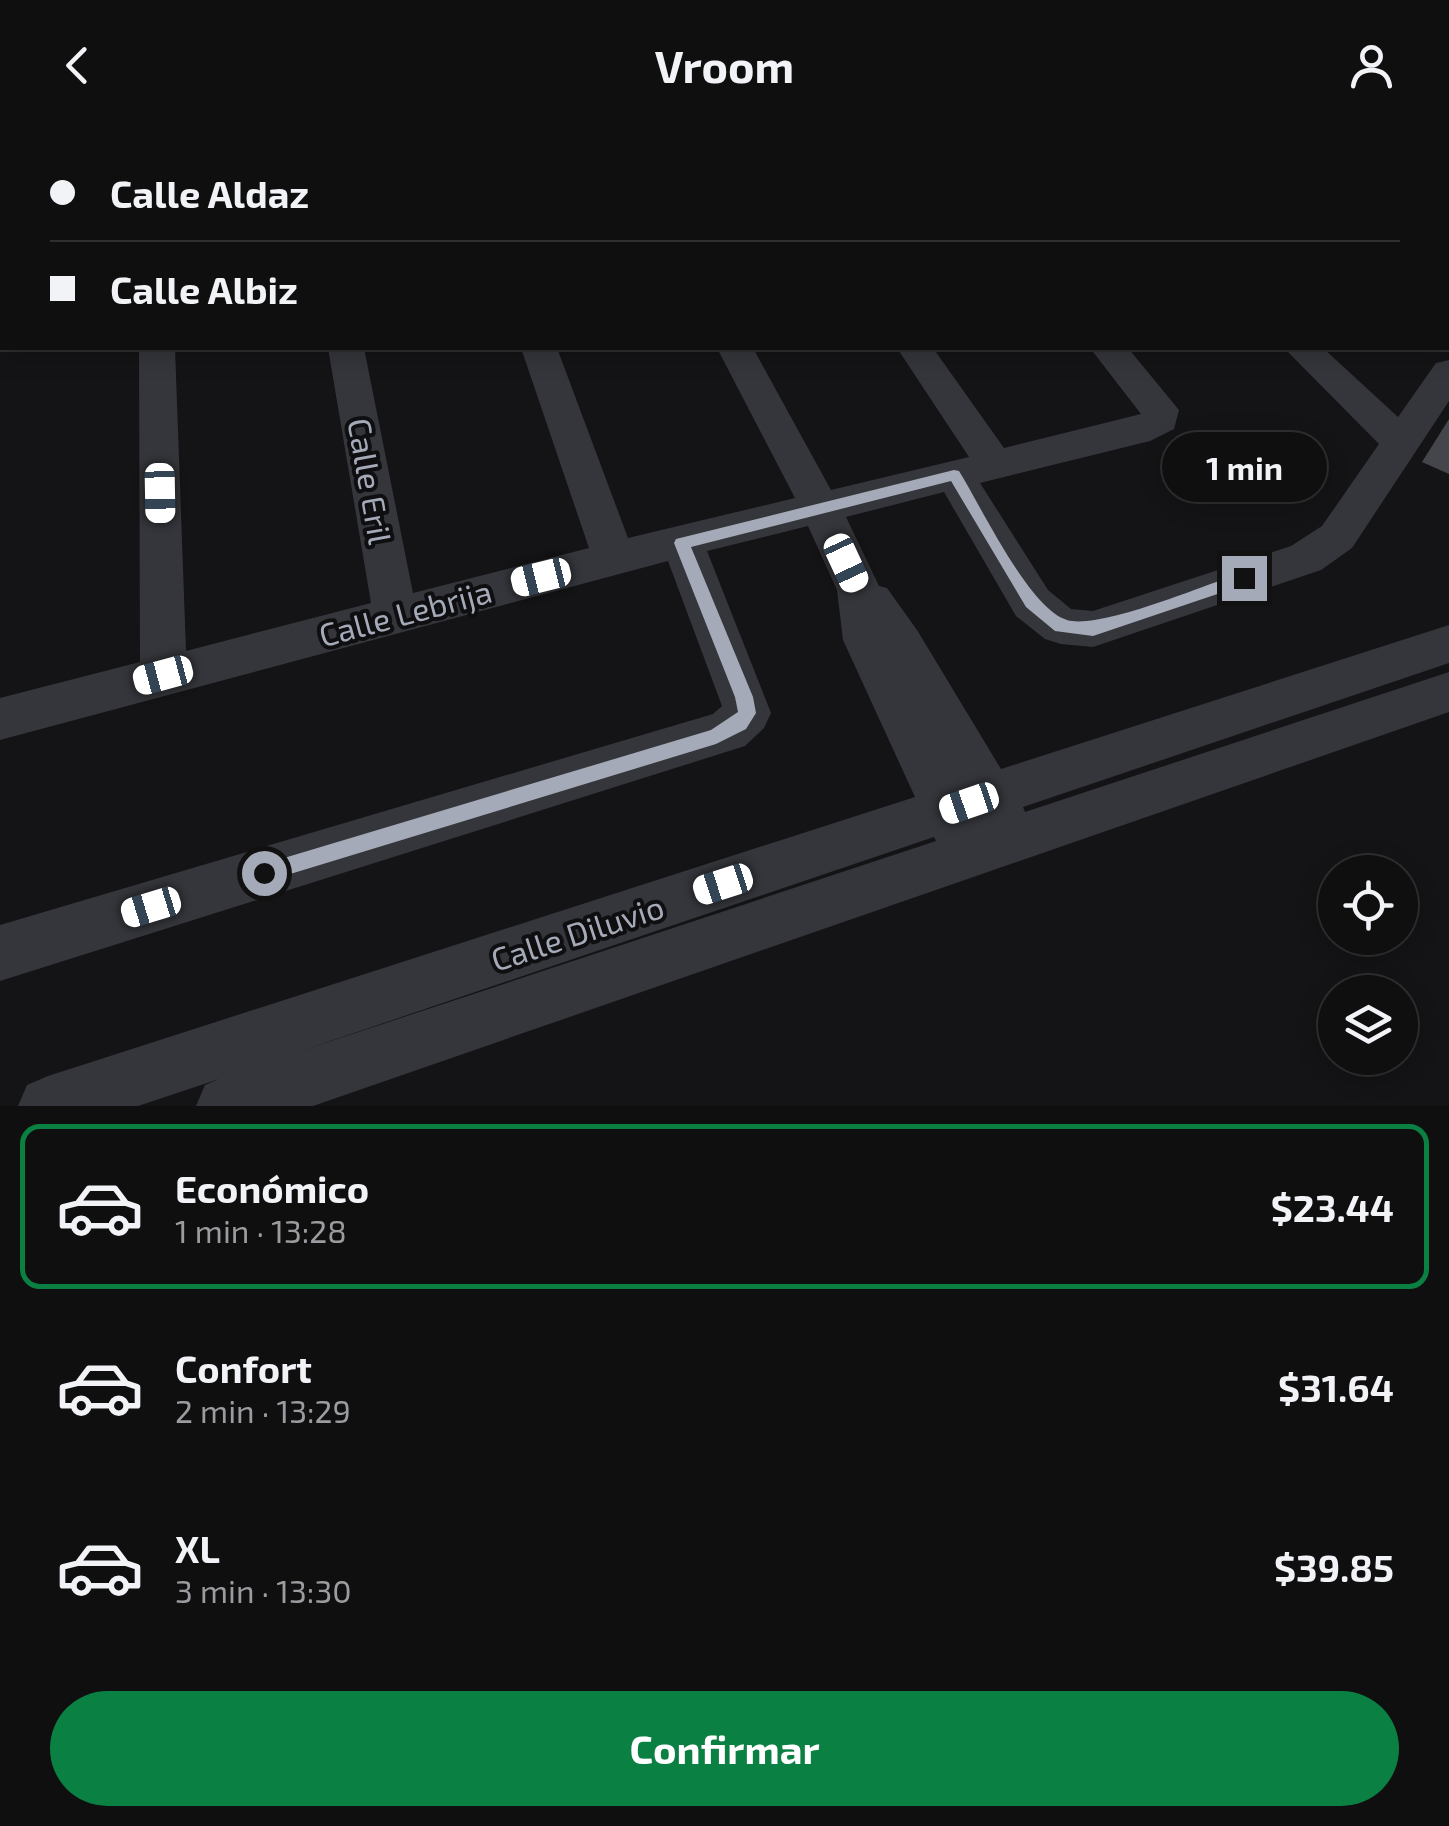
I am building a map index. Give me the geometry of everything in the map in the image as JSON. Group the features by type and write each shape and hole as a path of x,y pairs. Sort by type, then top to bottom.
{"street":[{"path":"156,350 163,675"},
{"name":"Calle Eril","path":"346,350 395,614"},
{"path":"539,350 614,558"},
{"path":"735,350 821,509 858,590 866,640 981,826"},
{"path":"916,350 1032,603 1060,626 1093,629 1306,558 1324,548 1337,537 1449,372"},
{"name":"Calle Lebrija","path":"0,719 614,558 1134,433 1160,420 1160,410 1110,350"},
{"path":"1304,350 1401,442"},
{"path":"0,953 728,731 747,713 744,697 682,543"},
{"name":"Calle Diluvio","path":"48,1106 981,826 1449,644"},
{"path":"226,1106 981,826 1449,692"}],"route":[{"path":"264,873 716,736 740,723 747,713 744,697 682,543 954,475 1021,588 1045,617 1060,626 1093,629 1244,578"}]}
